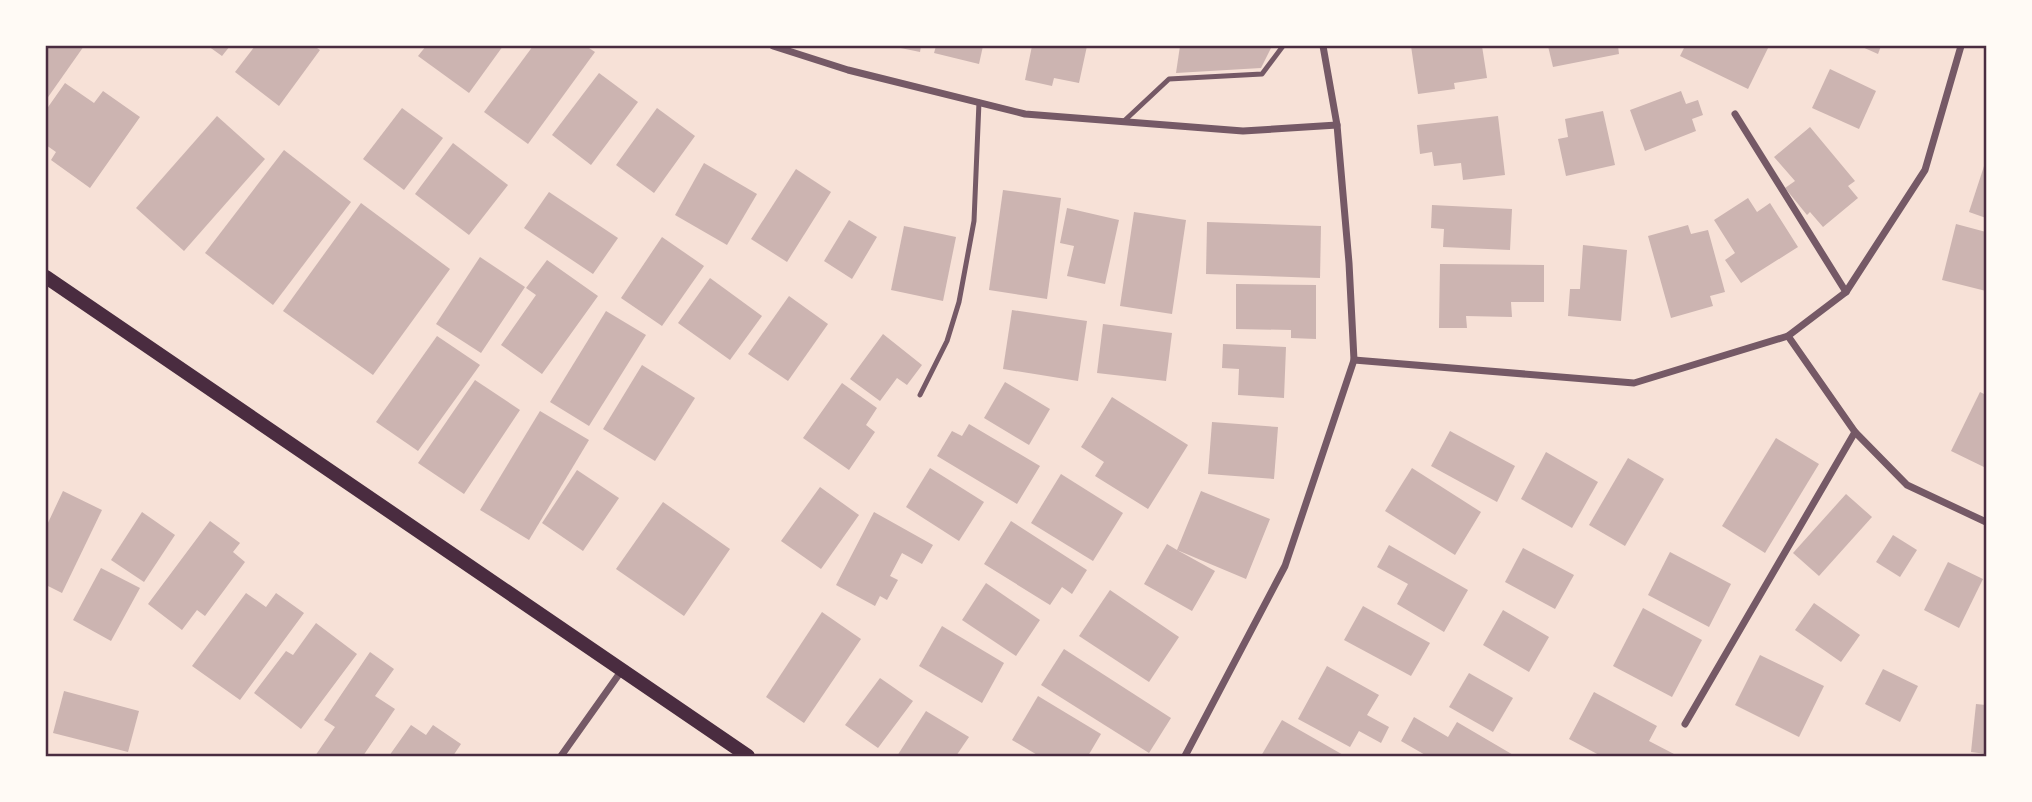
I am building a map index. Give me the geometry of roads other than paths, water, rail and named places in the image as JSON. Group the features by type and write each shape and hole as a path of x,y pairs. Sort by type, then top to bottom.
{"main road":[{"path":"46,277 748,757"}],"street":[{"path":"773,46 848,70 1025,114 1243,131 1337,125"},
{"path":"1185,757 1285,566 1354,360 1337,125 1323,46"},
{"path":"1354,360 1634,383 1788,337 1846,292 1925,170 1961,46"},
{"path":"1735,114 1846,292"},
{"path":"1788,337 1855,432 1907,485 1986,522"},
{"path":"1685,724 1855,432"},
{"path":"561,757 622,670"}],"lane":[{"path":"1123,122 1169,79 1262,74 1283,46"},
{"path":"920,395 947,341 959,302 974,221 979,102"}]}
